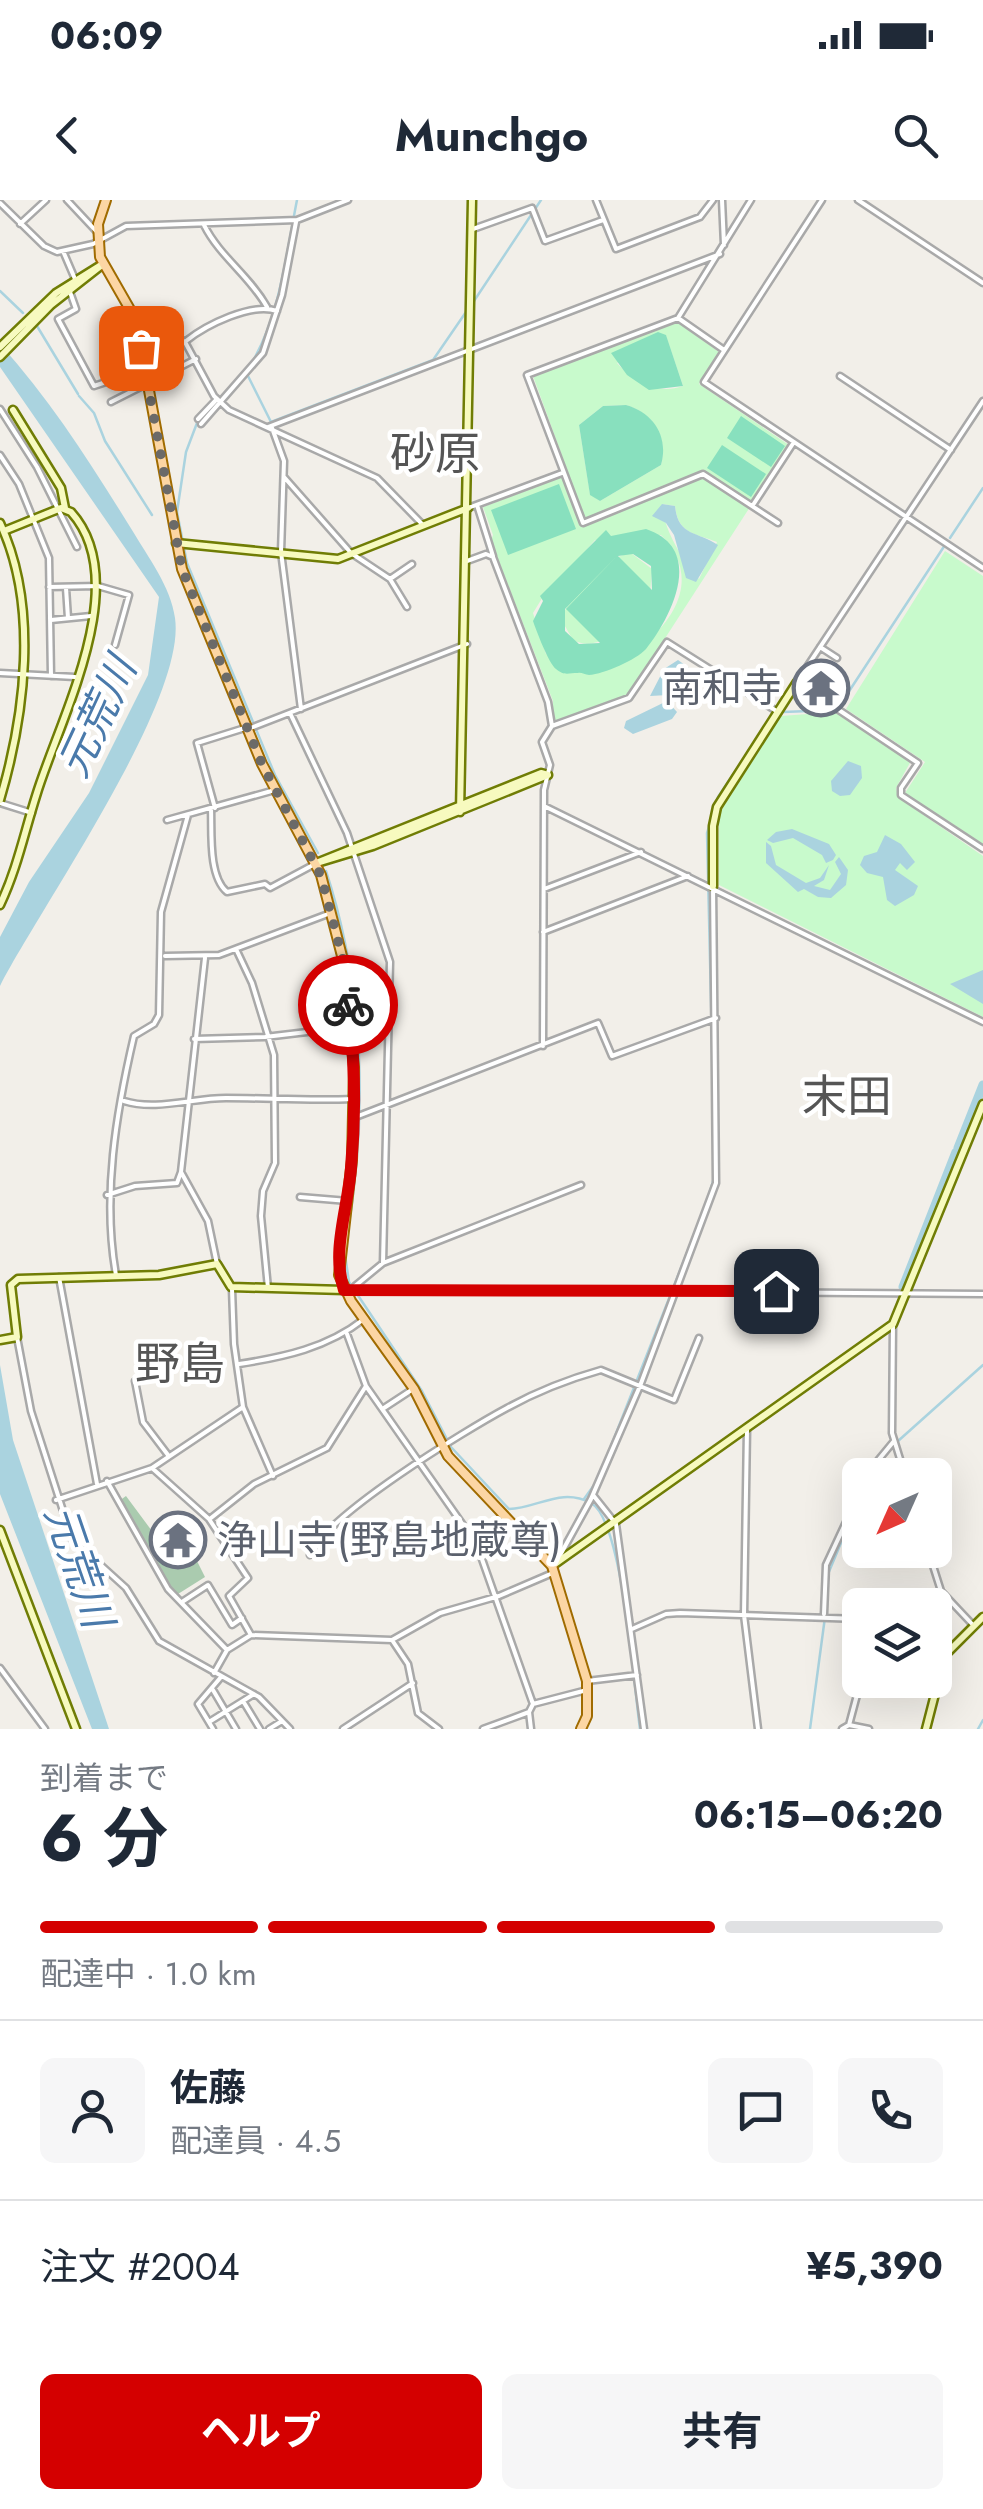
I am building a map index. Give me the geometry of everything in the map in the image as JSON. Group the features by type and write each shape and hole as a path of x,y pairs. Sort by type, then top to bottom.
{"main road":[{"path":"106,200 98,236 102,265 133,311 186,580 275,790 316,864 332,913 351,1026 352,1099 358,1116 338,1260 364,1320 414,1389 447,1445 554,1569 588,1685 581,1729"}],"street":[{"path":"20,224 46,200"},
{"path":"67,200 98,236"},
{"path":"0,203 51,251 62,251 126,226 297,220 348,200"},
{"path":"460,808 467,561 473,506 472,200"},
{"path":"596,200 616,249 700,217 713,200"},
{"path":"722,200 724,246"},
{"path":"751,200 678,318 527,374 584,522 703,474 778,523"},
{"path":"822,200 704,382 983,568"},
{"path":"858,200 983,283"},
{"path":"472,230 532,208 545,241 603,220"},
{"path":"199,421 259,360 277,310 297,220"},
{"path":"203,224 214,245 267,307"},
{"path":"62,251 76,279"},
{"path":"270,427 720,254"},
{"path":"0,356 22,329 76,279 102,265"},
{"path":"0,347 102,265"},
{"path":"69,290 76,309 58,318 94,386 145,369"},
{"path":"255,312 262,298"},
{"path":"185,342 211,323 267,307 277,310"},
{"path":"133,311 185,342 219,401 236,415 377,478 423,525"},
{"path":"678,318 724,350"},
{"path":"111,402 196,359"},
{"path":"840,376 951,450"},
{"path":"554,1569 593,1495 676,1290 719,1167 714,815 983,401"},
{"path":"0,409 63,508 76,544 86,539"},
{"path":"14,410 61,488 63,508"},
{"path":"270,427 284,461 280,552 301,709"},
{"path":"752,506 794,442"},
{"path":"0,455 49,558 51,676"},
{"path":"180,543 338,559 564,472"},
{"path":"284,476 351,553 390,580 407,607"},
{"path":"473,506 548,702 552,726"},
{"path":"32,812 0,802 14,750 22,674 19,588 1,529 63,508"},
{"path":"0,906 19,865 32,812 72,702 92,616 94,586 86,539 76,516 63,508"},
{"path":"467,561 486,554 493,557"},
{"path":"390,580 412,564"},
{"path":"50,587 94,586 129,595 116,644"},
{"path":"66,587 68,618"},
{"path":"50,620 92,616"},
{"path":"542,1046 544,806 550,765 542,742 552,726 629,698 667,642 778,712"},
{"path":"467,644 301,709 197,743 213,808 219,885 228,892 265,884 270,888 316,864 548,775"},
{"path":"820,647 837,658"},
{"path":"0,673 75,677"},
{"path":"798,682 918,763 901,788 902,795 983,849"},
{"path":"290,713 353,849 390,962 383,1263"},
{"path":"167,820 275,790"},
{"path":"544,806 983,1022"},
{"path":"116,1276 107,1195 134,1036 154,1024 160,1015 162,912 188,815"},
{"path":"544,889 641,852"},
{"path":"543,932 689,876"},
{"path":"164,956 205,958 332,913"},
{"path":"236,949 252,982 274,1055 275,1163 264,1191 261,1216 268,1288"},
{"path":"107,1195 135,1186 177,1184 205,958"},
{"path":"358,1116 598,1023 612,1056 716,1018"},
{"path":"194,1039 267,1037 351,1026"},
{"path":"124,1101 145,1106 186,1100 276,1103 352,1099"},
{"path":"900,1458 894,1441 893,1324 983,1104"},
{"path":"181,1172 208,1220 217,1264 232,1287 243,1406 273,1476"},
{"path":"350,1288 383,1263 581,1185"},
{"path":"300,1198 348,1201"},
{"path":"217,1264 174,1274 18,1279 11,1286 17,1337 31,1411 56,1500 72,1539 126,1588 159,1641 254,1694 290,1729"},
{"path":"58,1276 97,1484"},
{"path":"232,1287 983,1294"},
{"path":"239,1364 285,1357 346,1334 364,1320"},
{"path":"214,1673 227,1650 251,1634 392,1640 440,1613 498,1596 554,1569 893,1324"},
{"path":"346,1334 366,1386 478,1545 534,1704"},
{"path":"4,1340 17,1337"},
{"path":"310,1555 325,1531 418,1464 506,1408 594,1372 608,1372 674,1400 699,1338"},
{"path":"134,1382 143,1422 168,1455"},
{"path":"209,1519 254,1484 327,1448 366,1386"},
{"path":"384,1408 414,1389"},
{"path":"56,1500 152,1468 243,1406"},
{"path":"747,1429 744,1615 758,1729"},
{"path":"880,1458 894,1441"},
{"path":"152,1468 209,1519 248,1578 228,1592 251,1634"},
{"path":"107,1481 159,1576 227,1650"},
{"path":"593,1495 616,1524 644,1729"},
{"path":"0,1530 76,1729"},
{"path":"824,1616 826,1564 842,1530"},
{"path":"934,1568 941,1591 973,1625"},
{"path":"182,1602 208,1584 232,1624 242,1618"},
{"path":"632,1628 666,1614 842,1618"},
{"path":"952,1646 983,1617"},
{"path":"392,1640 408,1664 418,1713 439,1729"},
{"path":"0,1668 45,1729"},
{"path":"482,1729 529,1712 534,1704 588,1685 637,1675"},
{"path":"212,1729 198,1704 222,1676"},
{"path":"343,1729 413,1683"},
{"path":"213,1689 236,1729"},
{"path":"209,1722 254,1694"},
{"path":"842,1729 849,1724 856,1698"},
{"path":"926,1729 937,1698"},
{"path":"243,1701 260,1729"},
{"path":"529,1712 531,1729"},
{"path":"269,1729 282,1721"},
{"path":"849,1724 869,1729"}],"green space":[{"path":"674,320 719,352 699,384 789,445 752,502 702,471 585,519 533,376","holes":["661,334 666,336 683,386 655,388 631,376 617,363","626,405 644,414 657,428 663,454 661,465 600,501 590,494 579,425 603,406"]},
{"path":"658,332 666,335 683,386 649,390 627,375 611,353"},
{"path":"626,405 644,414 657,428 663,445 661,465 600,501 590,495 579,425 603,406"},
{"path":"741,416 785,446 771,467 727,438"},
{"path":"722,445 766,474 751,497 707,468"},
{"path":"562,477 583,525 703,477 750,507 627,697 558,722 553,719 553,701 491,541 493,535 483,507","holes":["662,504 675,506 680,522 689,531 717,542 699,579 674,543","661,535 677,557 682,579 678,600 667,620 650,638 631,654 589,675 546,654 533,613 549,587 552,589 595,540"]},
{"path":"559,484 576,529 508,555 491,510"},
{"path":"646,529 665,539 676,553 679,569 672,605 655,637 635,658 595,674 561,673 550,661 533,621 543,601 540,596 606,530 611,536","holes":["633,554 651,566 652,590 618,556","617,556 566,609 600,643 579,644 565,631 565,609"]},
{"path":"945,551 983,576 983,844 905,793 925,762 846,709"},
{"path":"631,553 652,569 650,594 606,638 584,644 573,640 562,621 571,600 599,569"},
{"path":"835,712 911,761 896,788 899,798 983,856 983,1017 719,885 719,814 781,716"},
{"path":"126,1496 169,1554 190,1547 205,1577 178,1594 170,1588 119,1501"}],"water":[{"path":"0,344 54,411 101,481 158,573 175,618 173,654 136,749 0,986 0,937 29,882 89,793 148,675 159,597 0,367"},
{"path":"662,504 675,506 685,528 718,545 696,582 686,578 674,535 666,523 652,516"},
{"path":"678,660 700,676 686,694 650,696 664,669"},
{"path":"667,701 677,712 672,719 633,734 624,728 626,721"},
{"path":"848,761 861,766 862,778 850,795 840,796 832,791 831,781"},
{"path":"792,829 829,844 836,855 833,860 826,863 822,855 793,838 773,843 767,840 776,832"},
{"path":"885,835 901,844 915,862 907,870 900,863 895,870 918,886 914,895 895,906 887,900 883,877 867,873 860,865 864,856 877,852"},
{"path":"766,842 776,865 806,883 820,878 829,865 824,880 814,886 830,890 841,874 835,862 839,857 848,870 846,885 831,898 818,897 804,889 798,892 766,863"},
{"path":"983,970 983,1004 950,984"},
{"path":"0,1365 13,1440 109,1729 92,1729 0,1494"}],"waterway":[{"path":"250,366 275,306 297,200"},
{"path":"474,301 541,200"},
{"path":"0,291 23,313"},
{"path":"247,374 271,422 433,360 466,312"},
{"path":"37,326 78,394"},
{"path":"79,396 94,413 105,441 152,515"},
{"path":"218,402 197,423 186,452 177,512 187,563 275,775 318,853"},
{"path":"950,538 983,488"},
{"path":"840,705 945,545"},
{"path":"783,712 835,710"},
{"path":"713,1085 707,833 718,797 761,733"},
{"path":"326,871 349,962 359,1055 358,1149 346,1242"},
{"path":"958,1148 983,1085"},
{"path":"714,1128 714,1170"},
{"path":"903,1287 956,1152"},
{"path":"706,1204 714,1178"},
{"path":"602,1469 703,1212"},
{"path":"345,1255 349,1282 422,1391 451,1447 509,1509 570,1497 591,1503 602,1516 619,1571 640,1729"},
{"path":"888,1450 983,1365"},
{"path":"584,1499 597,1481"},
{"path":"828,1574 842,1540"},
{"path":"810,1729 825,1617"},
{"path":"978,1729 983,1720"}],"way so far":[{"path":"141,348 182,569 262,764 321,876 343,960 348,1005"}],"place":[{"name":"南和寺","path":"821,688"},
{"name":"浄山寺(野島地蔵尊)","path":"178,1540"}],"district":[{"name":"砂原","path":"435,453"},
{"name":"末田","path":"847,1096"},
{"name":"野島","path":"180,1363"}],"route":[{"path":"348,1005 354,1051 352,1160 338,1260 344,1290 355,1286 776,1291"}],"water label":[{"name":"元荒川","path":"97,717"},
{"name":"元荒川","path":"79,1566"}]}
